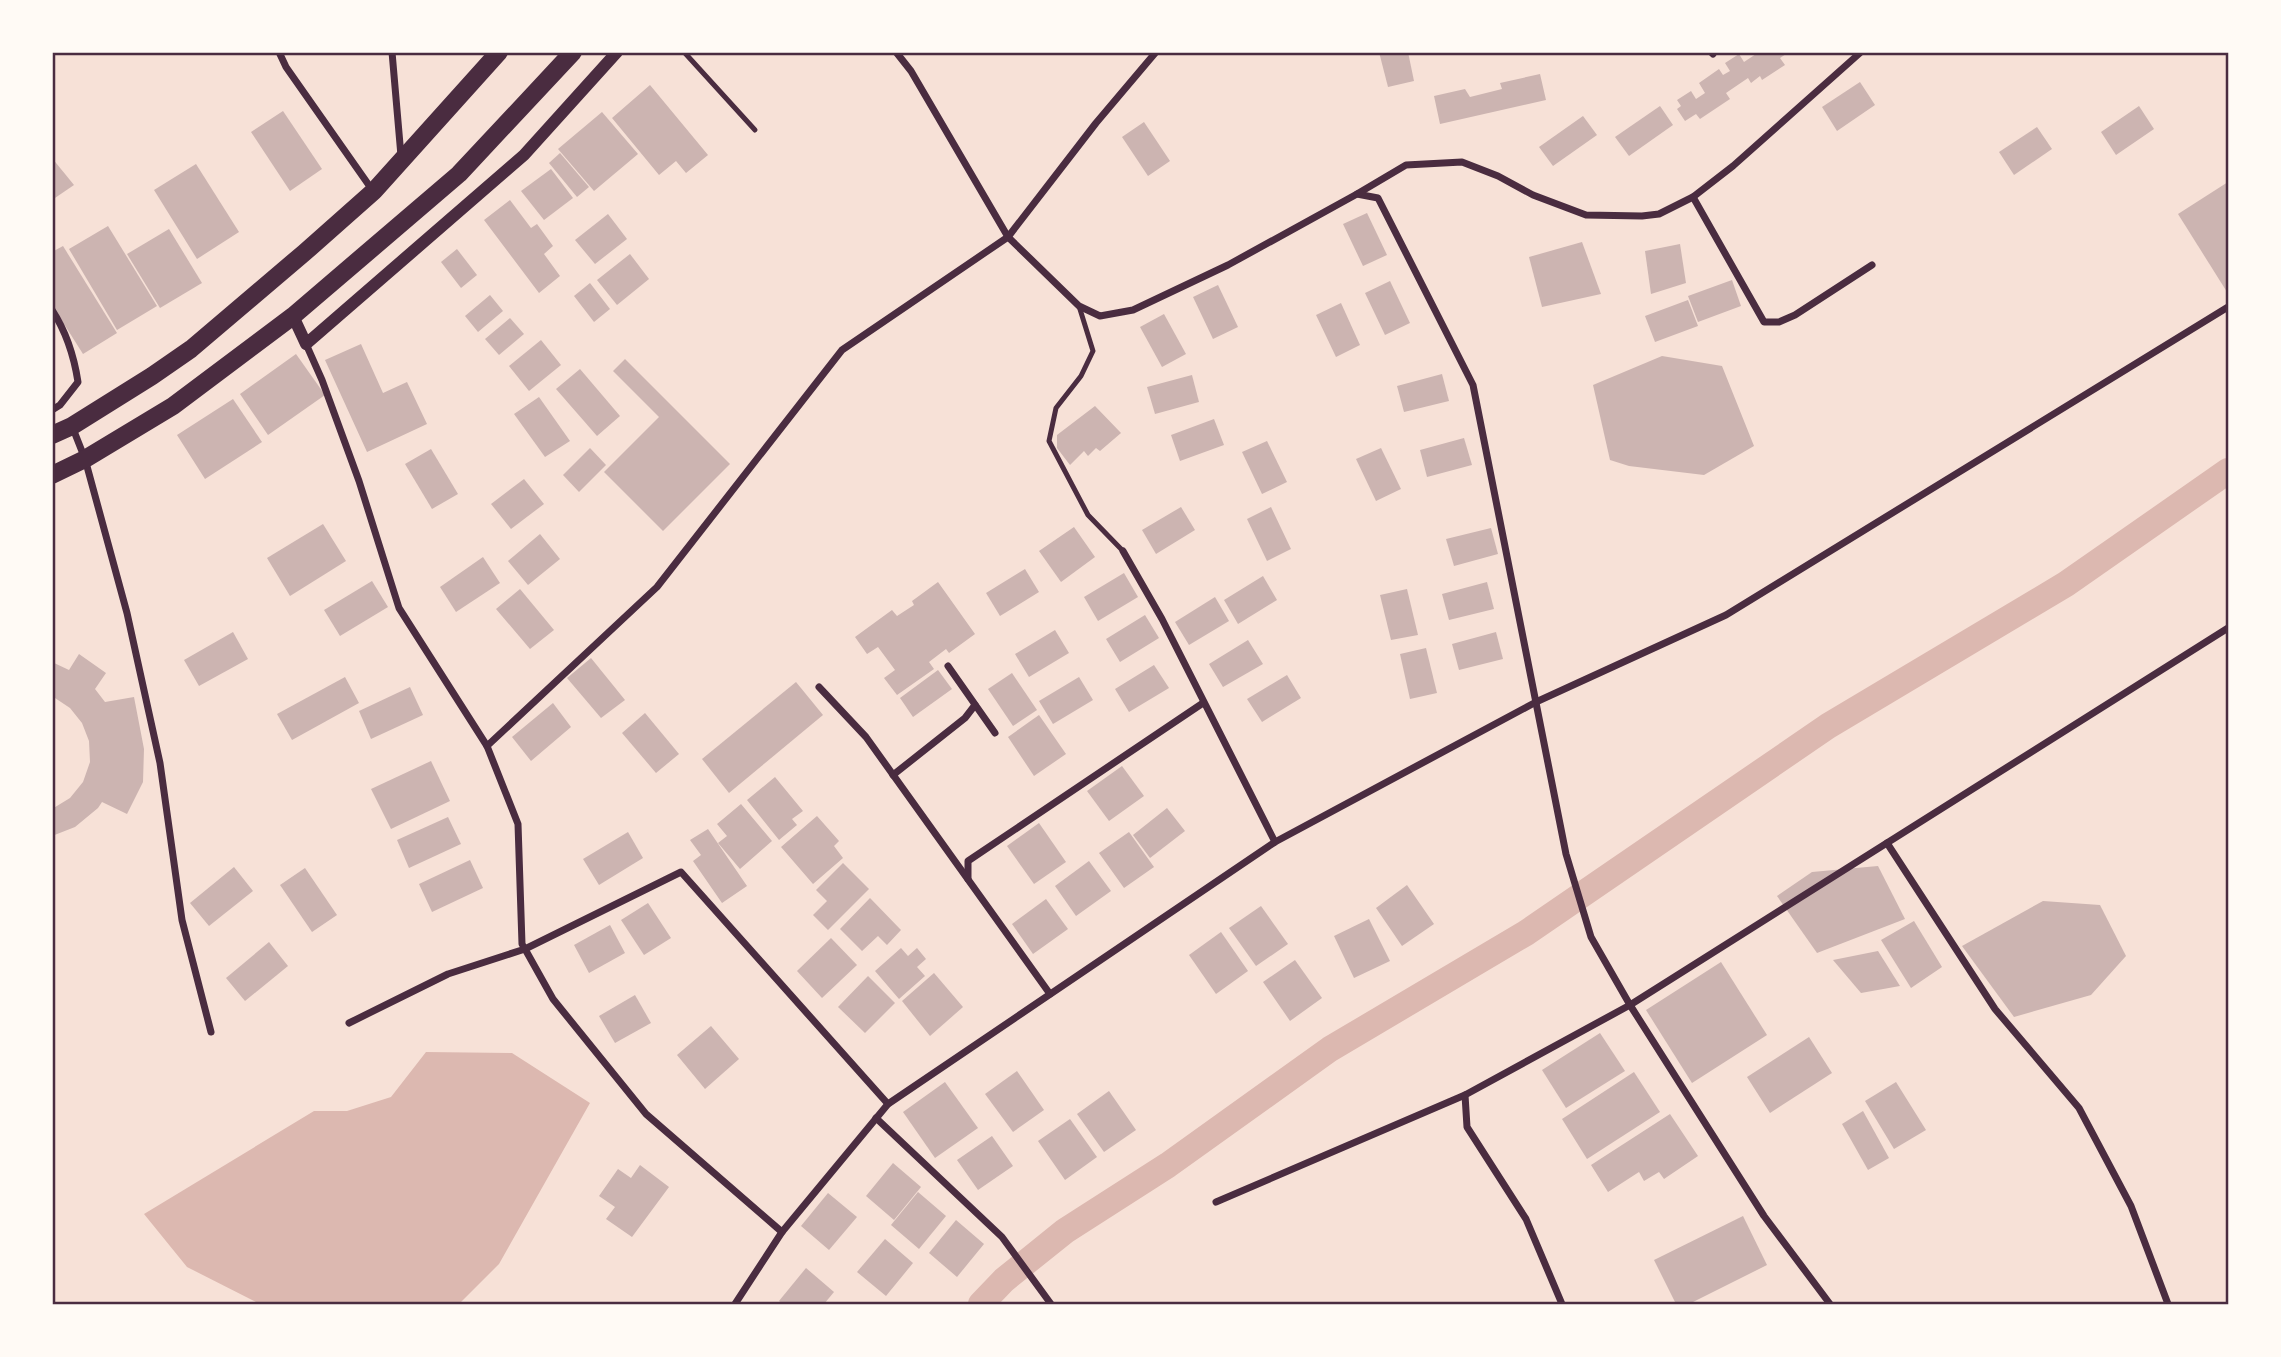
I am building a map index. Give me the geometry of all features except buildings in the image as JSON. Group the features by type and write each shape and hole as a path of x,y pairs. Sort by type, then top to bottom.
{"main road":[{"path":"52,435 72,426 191,349 374,191 499,52"},
{"path":"52,475 173,406 293,316 459,174 573,52"}],"street":[{"path":"279,52 286,67 374,191"},
{"path":"392,52 401,161"},
{"path":"306,344 524,155 617,52"},
{"path":"895,52 911,71 1008,237 1079,306 1100,316 1133,310 1228,265 1406,164 1462,162 1586,215 1660,214 1693,197 1792,116 1861,52"},
{"path":"486,746 657,587 842,350 1008,237 1096,123 1156,52"},
{"path":"1357,194 1378,198 1473,385 1566,854 1591,937 1630,1005 1764,1216 1830,1304"},
{"path":"1693,197 1764,322 1779,322 1795,316 1871,265"},
{"path":"735,1304 782,1232 888,1104 1275,842 1536,702 1726,615 2228,307"},
{"path":"52,310 62,325 74,356 78,382 52,411"},
{"path":"293,316 322,380 359,481 399,608 486,746 518,824 522,944 553,999 646,1114 782,1232"},
{"path":"72,426 85,458 127,613 160,763 182,920 211,1032"},
{"path":"1123,551 1162,619 1275,842"},
{"path":"1216,1202 1465,1095 1630,1005 2228,628"},
{"path":"948,666 995,733"},
{"path":"819,687 866,737 1050,993"},
{"path":"968,879 968,861 1203,703"},
{"path":"893,775 965,718 975,705"},
{"path":"1887,843 1995,1009 2079,1108 2131,1206 2168,1304"},
{"path":"349,1023 448,974 525,949 681,872 888,1104"},
{"path":"1465,1095 1467,1127 1526,1219 1562,1304"},
{"path":"876,1118 1002,1237 1051,1304"}],"lane":[{"path":"684,52 755,130"},
{"path":"1079,306 1093,351 1081,376 1056,408 1049,441 1088,515 1123,551"}],"shaded area":[{"path":"426,1052 512,1053 590,1103 499,1264 459,1304 260,1304 187,1267 144,1214 314,1111 347,1111 391,1097"}],"waterway":[{"path":"981,1304 1004,1280 1065,1231 1168,1165 1330,1049 1526,933 1828,726 2066,584 2228,471"}]}
